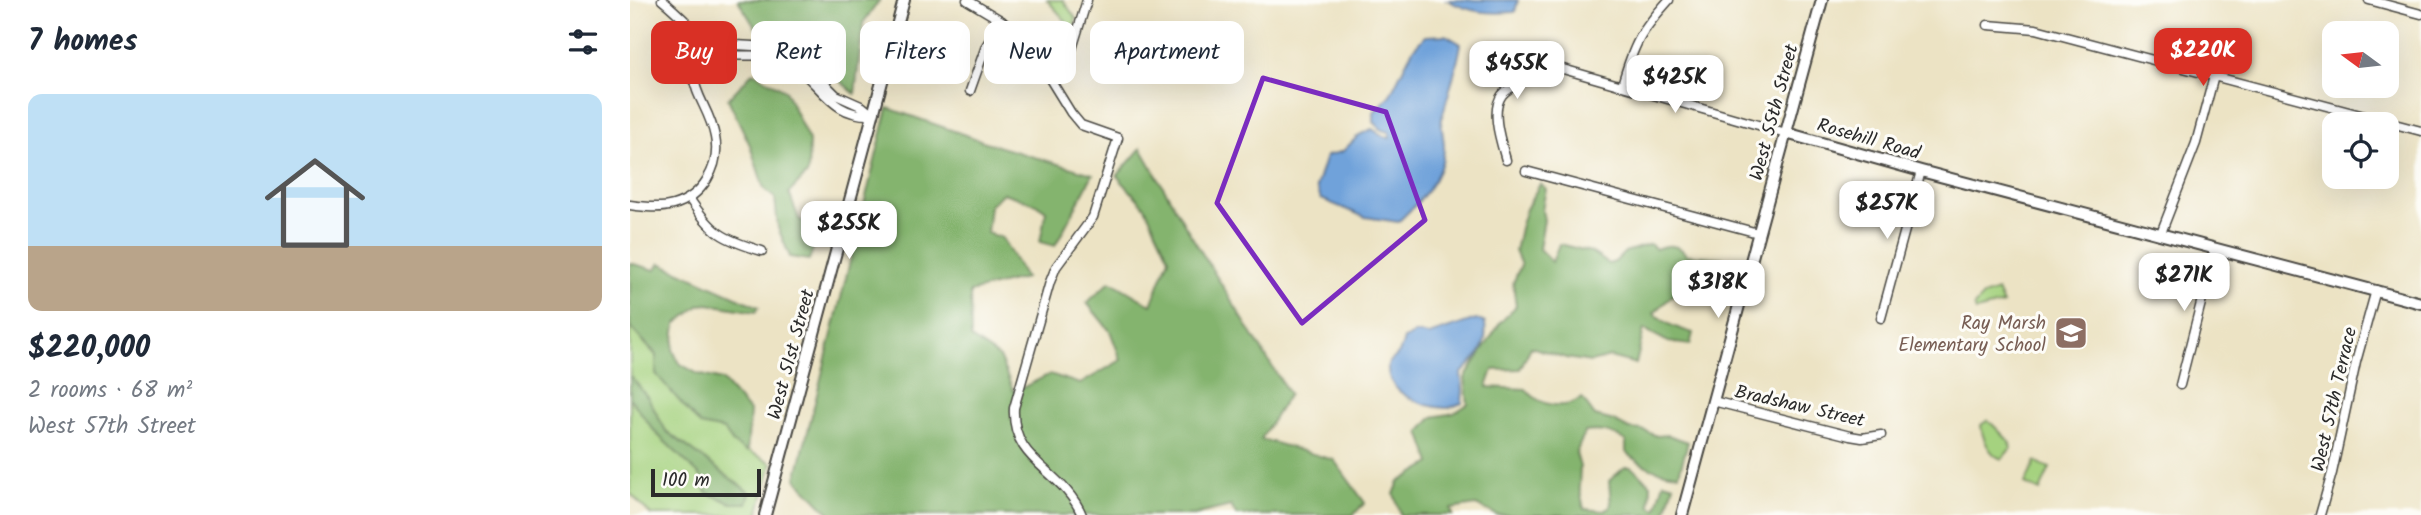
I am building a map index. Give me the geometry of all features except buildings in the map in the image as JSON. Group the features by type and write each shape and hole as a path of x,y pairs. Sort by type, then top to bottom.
{"street":[{"path":"662,0 685,21"},
{"name":"West 51st Street","path":"765,515 904,0"},
{"path":"967,0 1002,21"},
{"path":"1076,36 1087,0"},
{"path":"1622,85 1643,29 1669,0"},
{"name":"West 55th Street","path":"1682,515 1822,0"},
{"path":"2370,0 2421,14"},
{"path":"1988,25 2036,29 2421,131"},
{"path":"737,53 753,50 801,66 822,94 838,107 861,115 873,115"},
{"path":"970,91 984,52"},
{"name":"Rosehill Road","path":"1506,160 1497,120 1497,105 1506,91 1541,70 1556,67 1921,171 2421,303"},
{"path":"2161,233 2196,143 2214,76"},
{"path":"630,205 674,205 702,188 708,178 716,154 714,132 694,84"},
{"path":"1054,84 1071,113 1081,124 1118,138 1093,217 1056,267 1050,282 1014,408 1015,428 1018,440 1033,459 1071,494 1082,515"},
{"path":"1526,171 1758,233"},
{"path":"1881,318 1921,171"},
{"path":"689,198 699,214 718,234 762,251"},
{"path":"2180,385 2215,248"},
{"name":"West 57th Terrace","path":"2320,515 2375,290"},
{"name":"Bradshaw Street","path":"1713,401 1850,436 1881,436"}],"highlighted area":[{"path":"1263,78 1386,112 1425,220 1302,323 1217,203"}],"green space":[{"path":"738,0 880,0 864,21 860,21 855,94 843,84 846,84 846,21 751,21"},
{"path":"1047,0 1063,0 1076,19 1066,21"},
{"path":"751,74 751,84 774,84 785,90 809,141 808,173 789,193 799,219 820,231 809,260 790,257 778,228 775,198 764,189 750,145 728,99"},
{"path":"888,108 1000,147 1093,174 1055,246 1040,242 1046,211 1036,204 1003,193 990,205 987,233 1002,238 1025,278 970,292 971,338 999,357 1014,392 1050,374 1080,384 1121,360 1110,331 1087,303 1110,281 1151,305 1169,258 1145,207 1117,176 1141,148 1189,232 1289,394 1261,439 1334,460 1365,503 1353,515 1236,515 1231,506 1194,515 831,515 796,479"},
{"path":"1540,184 1546,189 1539,249 1552,262 1559,244 1591,252 1609,264 1625,252 1650,244 1656,249 1673,246 1687,255 1723,258 1731,263 1712,276 1695,275 1683,279 1674,294 1654,313 1672,326 1693,333 1690,345 1668,342 1644,329 1636,364 1610,357 1591,362 1566,358 1531,347 1520,369 1493,370 1487,387 1526,389 1538,400 1552,405 1568,404 1582,398 1595,416 1614,421 1629,429 1642,430 1657,436 1668,435 1688,442 1679,474 1644,465 1626,452 1626,441 1606,432 1585,432 1576,453 1584,509 1604,511 1611,505 1609,481 1625,467 1631,467 1651,484 1650,505 1656,510 1664,482 1674,485 1665,515 1497,515 1476,505 1451,509 1453,515 1401,515 1394,494 1399,482 1431,463 1420,432 1433,417 1454,413 1468,404 1465,378 1500,323 1516,306 1513,283 1521,265 1515,251 1526,209"},
{"path":"630,263 655,270 660,263 759,307 756,312 700,305 676,324 673,350 679,363 698,374 722,380 750,412 747,452 733,443 724,430 700,425 656,374 656,354 630,327"},
{"path":"1997,291 2003,304 1976,311 1974,306 1983,296"},
{"path":"630,327 733,443 772,463 758,515 651,515 630,493 630,398 656,433 701,476 707,493 732,503 747,503 750,493 666,431 648,398 630,375"},
{"path":"630,375 648,398 666,431 750,493 747,503 732,503 707,493 701,476 656,433 630,398"},
{"path":"1988,420 2010,442 2011,448 2002,459 1990,450 1983,435 1981,425"},
{"path":"2035,462 2050,468 2040,491 2025,484"}],"water":[{"path":"1447,0 1518,0 1515,12 1497,13 1472,10"},
{"path":"1446,35 1461,44 1442,118 1442,161 1428,190 1398,222 1365,217 1321,199 1316,187 1326,156 1343,151 1359,135 1372,129 1390,138 1389,132 1382,130 1374,122 1374,112 1390,95 1413,49 1425,36"},
{"path":"1476,319 1485,323 1485,339 1477,357 1461,374 1462,403 1446,408 1427,405 1408,397 1393,384 1388,366 1397,356 1404,339 1416,333 1429,335"}],"place":[{"name":"Ray Marsh Elementary School","path":"2071,333"}]}
